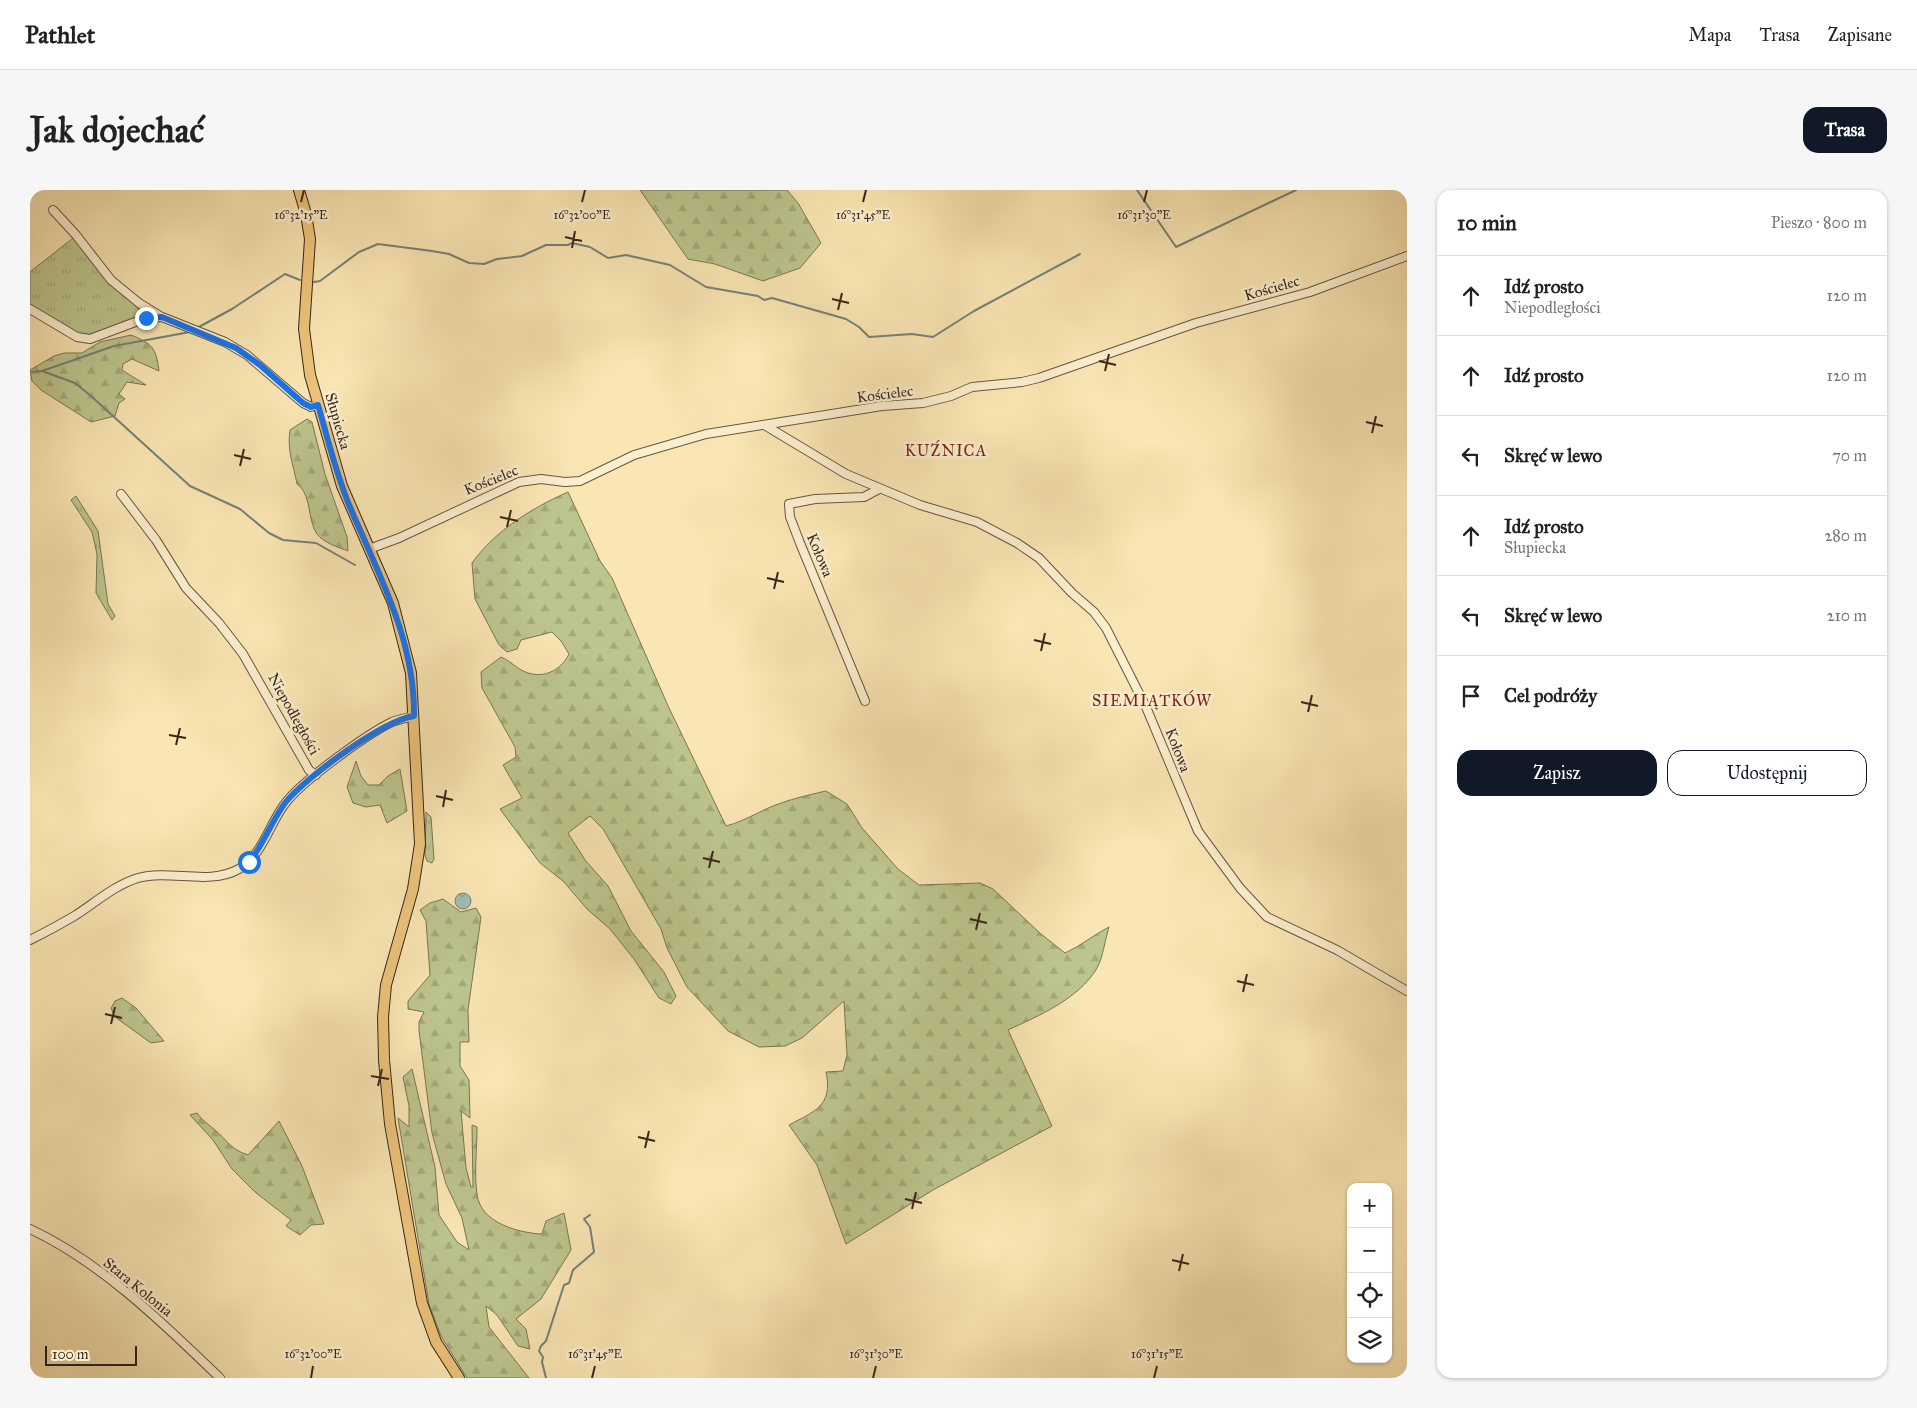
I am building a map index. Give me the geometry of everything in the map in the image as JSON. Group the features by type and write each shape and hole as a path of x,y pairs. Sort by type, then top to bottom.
{"main road":[{"name":"Słupiecka","path":"299,190 306,214 310,249 305,346 318,405 342,486 393,603 406,649 412,680 420,844 413,888 386,985 383,1029 385,1076 390,1124 422,1304 436,1342 459,1378"}],"street":[{"path":"53,210 80,239 111,280 139,303 162,317 236,348 260,365 303,403 311,407 318,405"},
{"name":"Kościelec","path":"369,548 399,538 519,482 541,479 565,482 580,481 634,455 656,447 706,434 766,426 882,406 938,400 972,387 1022,382 1039,378 1196,323 1310,292 1407,256"},
{"path":"30,310 83,339 111,333 146,318 162,317"},
{"name":"Kołowa","path":"766,426 839,470 879,489 920,505 976,522 1029,550 1045,562 1072,593 1094,612 1106,628 1151,719 1198,831 1240,888 1267,917 1337,950 1407,991"},
{"name":"Kołowa","path":"865,701 800,543 790,517 789,504 814,499 864,496 879,489"},
{"name":"Niepodległości","path":"33,939 63,923 121,885 138,878 161,874 214,876 238,870 249,862 263,845 284,804 316,775 309,770 234,640 186,588 156,540 121,494"},
{"path":"316,775 390,723 414,716"},
{"path":"30,930 33,939"},
{"name":"Stara Kolonia","path":"30,1228 90,1265 136,1300 220,1378"}],"green space":[{"path":"640,190 787,190 798,203 821,243 800,268 763,281 715,264 688,259"},
{"path":"73,238 110,283 148,314 137,320 88,336 80,335 30,306 30,272"},
{"path":"131,335 149,344 155,352 159,371 132,359 123,364 122,370 146,385 127,382 119,394 125,399 119,403 115,416 91,422 41,390 32,381 30,370 54,356 64,353 82,353 100,342"},
{"path":"307,419 312,422 325,474 347,537 348,551 327,542 317,534 305,494 297,484 290,451 290,430"},
{"path":"568,492 600,561 612,578 669,708 726,826 800,797 826,791 847,804 862,828 898,869 919,885 980,883 993,889 1041,934 1065,953 1109,927 1099,964 1080,989 1057,1005 1008,1030 1052,1126 933,1190 846,1244 817,1165 789,1125 807,1116 820,1106 827,1093 826,1072 843,1071 847,1055 844,1001 802,1038 785,1046 759,1047 728,1031 687,987 667,948 661,929 603,829 590,816 568,833 585,860 608,886 631,931 664,972 676,996 671,1004 659,998 634,959 610,929 587,909 563,881 540,863 500,809 522,798 503,765 516,757 515,747 482,688 481,672 501,657 525,672 540,675 553,671 565,661 569,654 561,641 552,632 521,640 517,649 507,652 499,645 475,599 472,563 503,530 541,505"},
{"path":"76,496 98,531 108,604 115,616 112,620 96,593 97,554 92,532 71,500"},
{"path":"356,761 361,776 368,785 379,785 388,776 400,769 407,811 387,823 380,805 366,807 353,803 347,787"},
{"path":"426,812 431,817 434,859 432,863 427,861 425,856"},
{"path":"443,899 461,912 476,908 481,917 468,1010 469,1042 460,1042 460,1066 469,1080 470,1118 461,1111 466,1168 471,1187 473,1187 472,1125 477,1127 477,1194 485,1212 493,1219 512,1229 542,1234 546,1221 564,1213 571,1250 541,1299 516,1319 526,1329 530,1349 518,1346 497,1315 486,1306 489,1327 529,1378 467,1378 441,1336 429,1304 398,1118 409,1127 409,1106 403,1077 412,1069 435,1167 439,1215 457,1242 469,1250 462,1218 446,1184 432,1133 419,1031 419,1022 424,1012 408,1009 408,1001 430,975 426,921 420,910 430,903"},
{"path":"122,998 136,1008 164,1041 151,1043 115,1017 111,1008 115,1001"},
{"path":"197,1113 233,1147 248,1155 279,1121 302,1166 324,1224 311,1225 300,1235 286,1226 291,1220 255,1192 232,1169 213,1140 190,1115"}],"water":[{"path":"460,893 466,893 471,898 469,907 460,909 455,904 455,898"}],"waterway":[{"path":"1137,190 1176,247 1296,190"},
{"path":"314,282 320,281 359,252 378,244 449,254 469,263 484,264 497,259 522,256 546,245 568,245 572,243 590,247 608,258 626,255 670,265 706,287 758,296 764,300 772,298 846,319 859,327 869,337 912,334 933,337 974,311 1080,254"},
{"path":"197,328 232,309 285,274 300,280"},
{"path":"30,372 42,371 114,346 190,332"},
{"path":"42,371 75,383 190,486 240,509 269,533 283,540 316,543 355,565"},
{"path":"546,1378 542,1362 543,1357 539,1351 546,1341 564,1285 569,1283 573,1270 594,1252 590,1227 584,1219 590,1215"}],"district":[{"name":"KUŹNICA","path":"946,450"},
{"name":"SIEMIĄTKÓW","path":"1152,700"}],"route":[{"path":"146,318 162,317 225,342 248,355 307,406 318,405 342,486 393,603 401,628 411,673 414,716 390,723 316,775 294,793 284,804 263,845 249,862"}]}
